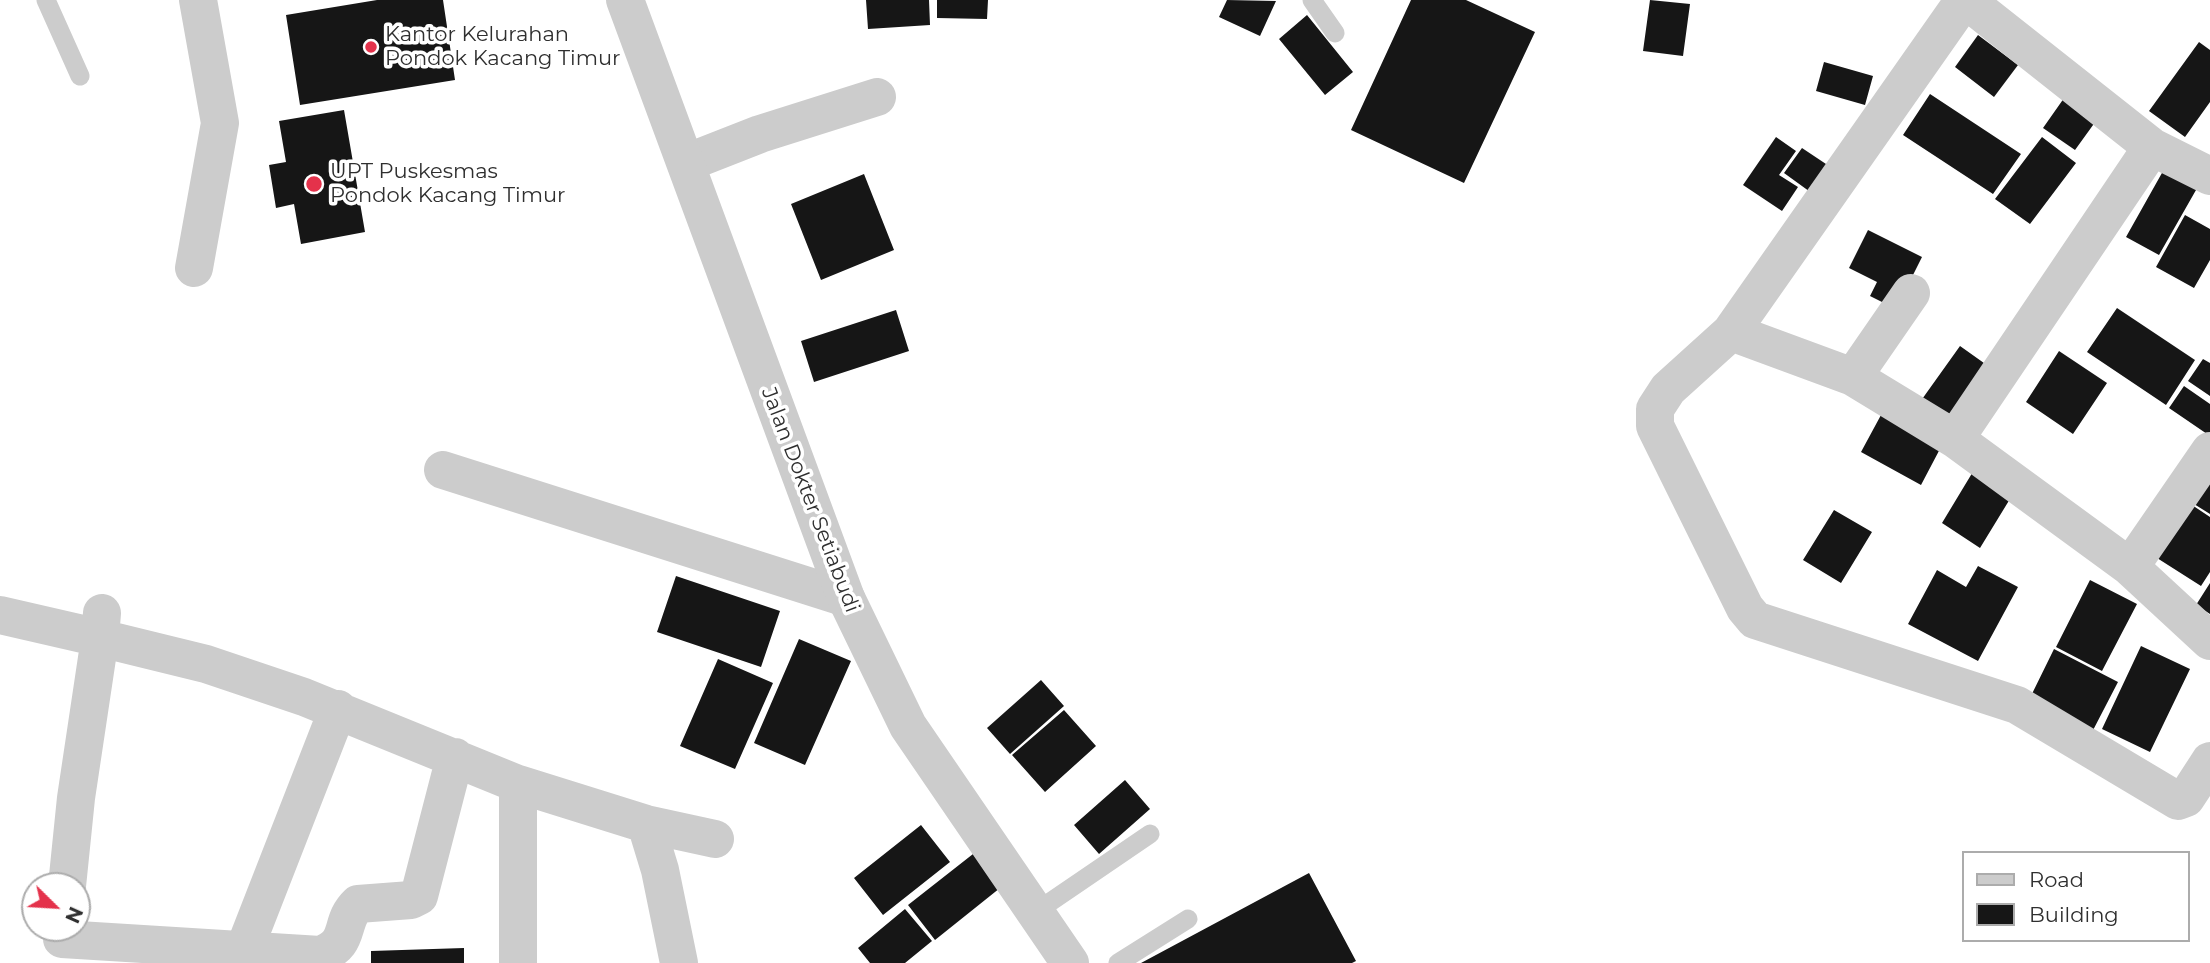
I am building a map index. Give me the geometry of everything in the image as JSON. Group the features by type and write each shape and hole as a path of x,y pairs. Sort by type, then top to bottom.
{"street":[{"path":"194,268 220,124 198,0"},
{"name":"Jalan Dokter Setiabudi","path":"625,0 846,598 908,726 1037,911 1070,963"},
{"path":"2210,176 2152,148 1965,0 1731,332 1668,389 1655,409 1655,426 1748,615 1755,620 2017,705 2178,801 2186,798 2210,761"},
{"path":"686,163 760,134 877,97"},
{"path":"1955,439 2152,148"},
{"path":"1853,377 1912,293"},
{"path":"1731,332 1853,377 1955,439 2130,567 2210,640"},
{"path":"2130,567 2210,451"},
{"path":"443,470 846,598"},
{"path":"0,615 101,624 206,664 338,709 519,784 646,824 715,839"},
{"path":"68,872 76,798 101,624"},
{"path":"244,950 338,709"},
{"path":"62,943 320,955 334,950 342,942 351,911 358,904 419,897 455,757"},
{"path":"518,963 519,784"},
{"path":"646,824 660,870 679,963"}],"lane":[{"path":"46,0 80,76"},
{"path":"1312,0 1335,33"},
{"path":"1037,911 1150,834"},
{"path":"1118,963 1188,919"}],"building":[{"name":"Kantor Kelurahan Pondok Kacang Timur","path":"377,0 443,0 455,80 300,105 286,15"},
{"path":"866,0 929,0 930,25 868,29"},
{"path":"937,0 988,0 987,19 937,18"},
{"path":"1227,0 1276,1 1260,36 1219,17"},
{"path":"1411,0 1466,0 1535,32 1464,183 1351,130"},
{"path":"1650,0 1690,4 1683,56 1643,51"},
{"path":"1307,15 1353,72 1325,95 1279,39"},
{"path":"1978,35 2018,65 1994,97 1955,67"},
{"path":"2199,42 2210,50 2210,102 2185,137 2149,111"},
{"path":"1824,62 1873,76 1865,105 1816,91"},
{"path":"2069,91 2101,114 2075,150 2043,128"},
{"path":"1930,94 2021,154 1993,194 1903,135"},
{"name":"UPT Puskesmas Pondok Kacang Timur","path":"344,110 365,232 301,244 294,204 276,208 269,165 286,162 279,121"},
{"path":"1776,137 1796,151 1779,175 1798,187 1782,211 1743,185"},
{"path":"2042,137 2076,163 2030,224 1995,199"},
{"path":"1802,148 1832,168 1813,194 1784,173"},
{"path":"2167,164 2200,183 2159,255 2126,237"},
{"path":"864,174 894,250 821,280 791,204"},
{"path":"2185,215 2210,229 2210,260 2194,288 2156,267"},
{"path":"1868,230 1922,257 1896,309 1870,296 1877,282 1849,268"},
{"path":"2117,308 2195,360 2166,405 2087,352"},
{"path":"896,310 909,351 814,382 801,341"},
{"path":"1960,346 1998,373 1959,429 1920,402"},
{"path":"2059,351 2107,383 2073,434 2026,402"},
{"path":"2203,359 2210,363 2210,396 2188,381"},
{"path":"2184,386 2210,404 2210,436 2169,408"},
{"path":"1881,415 1941,447 1921,485 1861,452"},
{"path":"1974,470 2013,494 1980,548 1942,523"},
{"path":"2210,479 2210,514 2194,504"},
{"path":"2192,505 2210,517 2210,572 2201,586 2157,558"},
{"path":"1834,510 1872,532 1841,583 1803,560"},
{"path":"1978,566 2018,587 1978,661 1908,624 1937,570 1966,587"},
{"path":"676,576 780,611 761,667 657,632"},
{"path":"2090,580 2137,604 2102,671 2056,647"},
{"path":"2210,583 2210,614 2196,605"},
{"path":"799,639 851,661 805,765 754,743"},
{"path":"2141,646 2190,669 2150,752 2102,729"},
{"path":"2054,649 2118,682 2090,736 2027,704"},
{"path":"718,659 773,683 735,769 680,746"},
{"path":"1041,680 1064,706 1010,754 987,728"},
{"path":"1064,710 1096,746 1045,792 1012,755"},
{"path":"1125,780 1150,809 1099,854 1074,825"},
{"path":"921,825 950,862 883,915 854,878"},
{"path":"973,854 1000,888 935,940 908,905"},
{"path":"1309,873 1356,961 1141,963"},
{"path":"905,909 932,941 905,963 870,963 858,948"},
{"path":"464,948 464,963 371,963 371,951"}],"place":[{"name":"Kantor Kelurahan Pondok Kacang Timur","path":"371,47"},
{"name":"UPT Puskesmas Pondok Kacang Timur","path":"314,184"}]}
